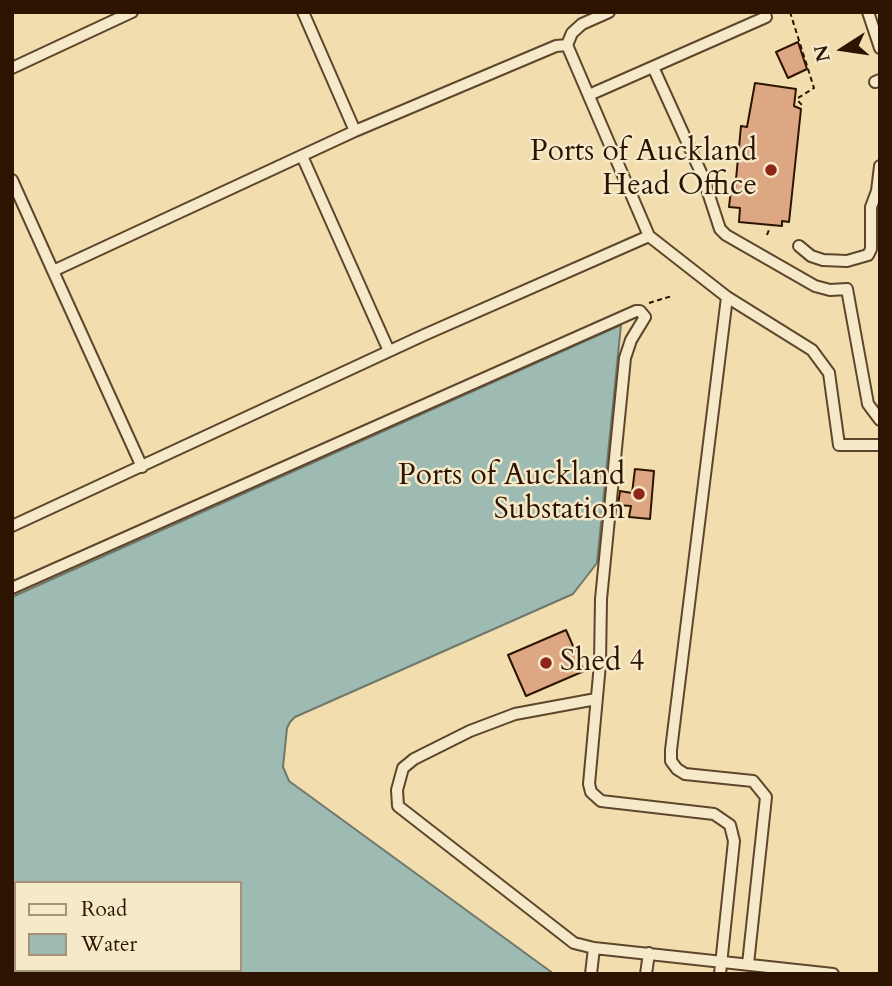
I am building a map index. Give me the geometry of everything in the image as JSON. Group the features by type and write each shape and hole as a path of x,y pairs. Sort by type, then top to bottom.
{"street":[{"path":"12,68 132,12"},
{"path":"303,12 355,131"},
{"path":"609,12 582,24 572,33 567,45 649,236 727,297 812,350 829,373 839,444 880,445"},
{"path":"869,12 880,48"},
{"path":"589,95 766,17"},
{"path":"53,271 355,131 556,46 567,45"},
{"path":"653,67 703,177 720,229 726,236 815,286 830,290 847,289 868,404 880,420"},
{"path":"302,156 389,351"},
{"path":"799,246 811,256 823,260 847,261 868,255 871,249 872,207 880,166"},
{"path":"12,180 142,467"},
{"path":"12,526 389,351 649,236"},
{"path":"727,297 671,761 685,774 753,781 766,797 748,964"},
{"path":"12,587 636,311 640,312 645,317 631,340 625,358 601,599 600,664 589,784 596,798 610,803 714,814 730,825 733,832 733,850 720,974"},
{"path":"596,699 515,714 470,731 414,759 402,768 397,790 398,806 573,943 594,948 833,974"},
{"path":"591,974 594,948"},
{"path":"646,974 649,953"}],"path":[{"path":"790,12 814,88 798,98 802,105"},
{"path":"766,235 769,227"},
{"path":"640,312 645,304 672,296"}],"water":[{"path":"621,325 597,563 573,594 295,717 287,728 283,767 289,781 554,974 175,974 172,972 242,972 242,881 14,881 14,972 70,972 12,974 12,597"}],"building":[{"path":"798,42 807,69 788,78 776,52"},
{"name":"Ports of Auckland Head Office","path":"755,83 796,89 794,106 801,109 789,222 782,221 782,226 739,222 740,208 729,207 731,189 735,190 741,126 747,127"},
{"path":"635,469 654,471 650,519 629,517 631,506 618,505 620,491 632,493"},
{"name":"Shed 4","path":"566,630 584,671 526,696 508,655"}],"place":[{"name":"Ports of Auckland Head Office","path":"771,170"},
{"name":"Ports of Auckland Substation","path":"639,494"},
{"name":"Shed 4","path":"546,663"}]}
